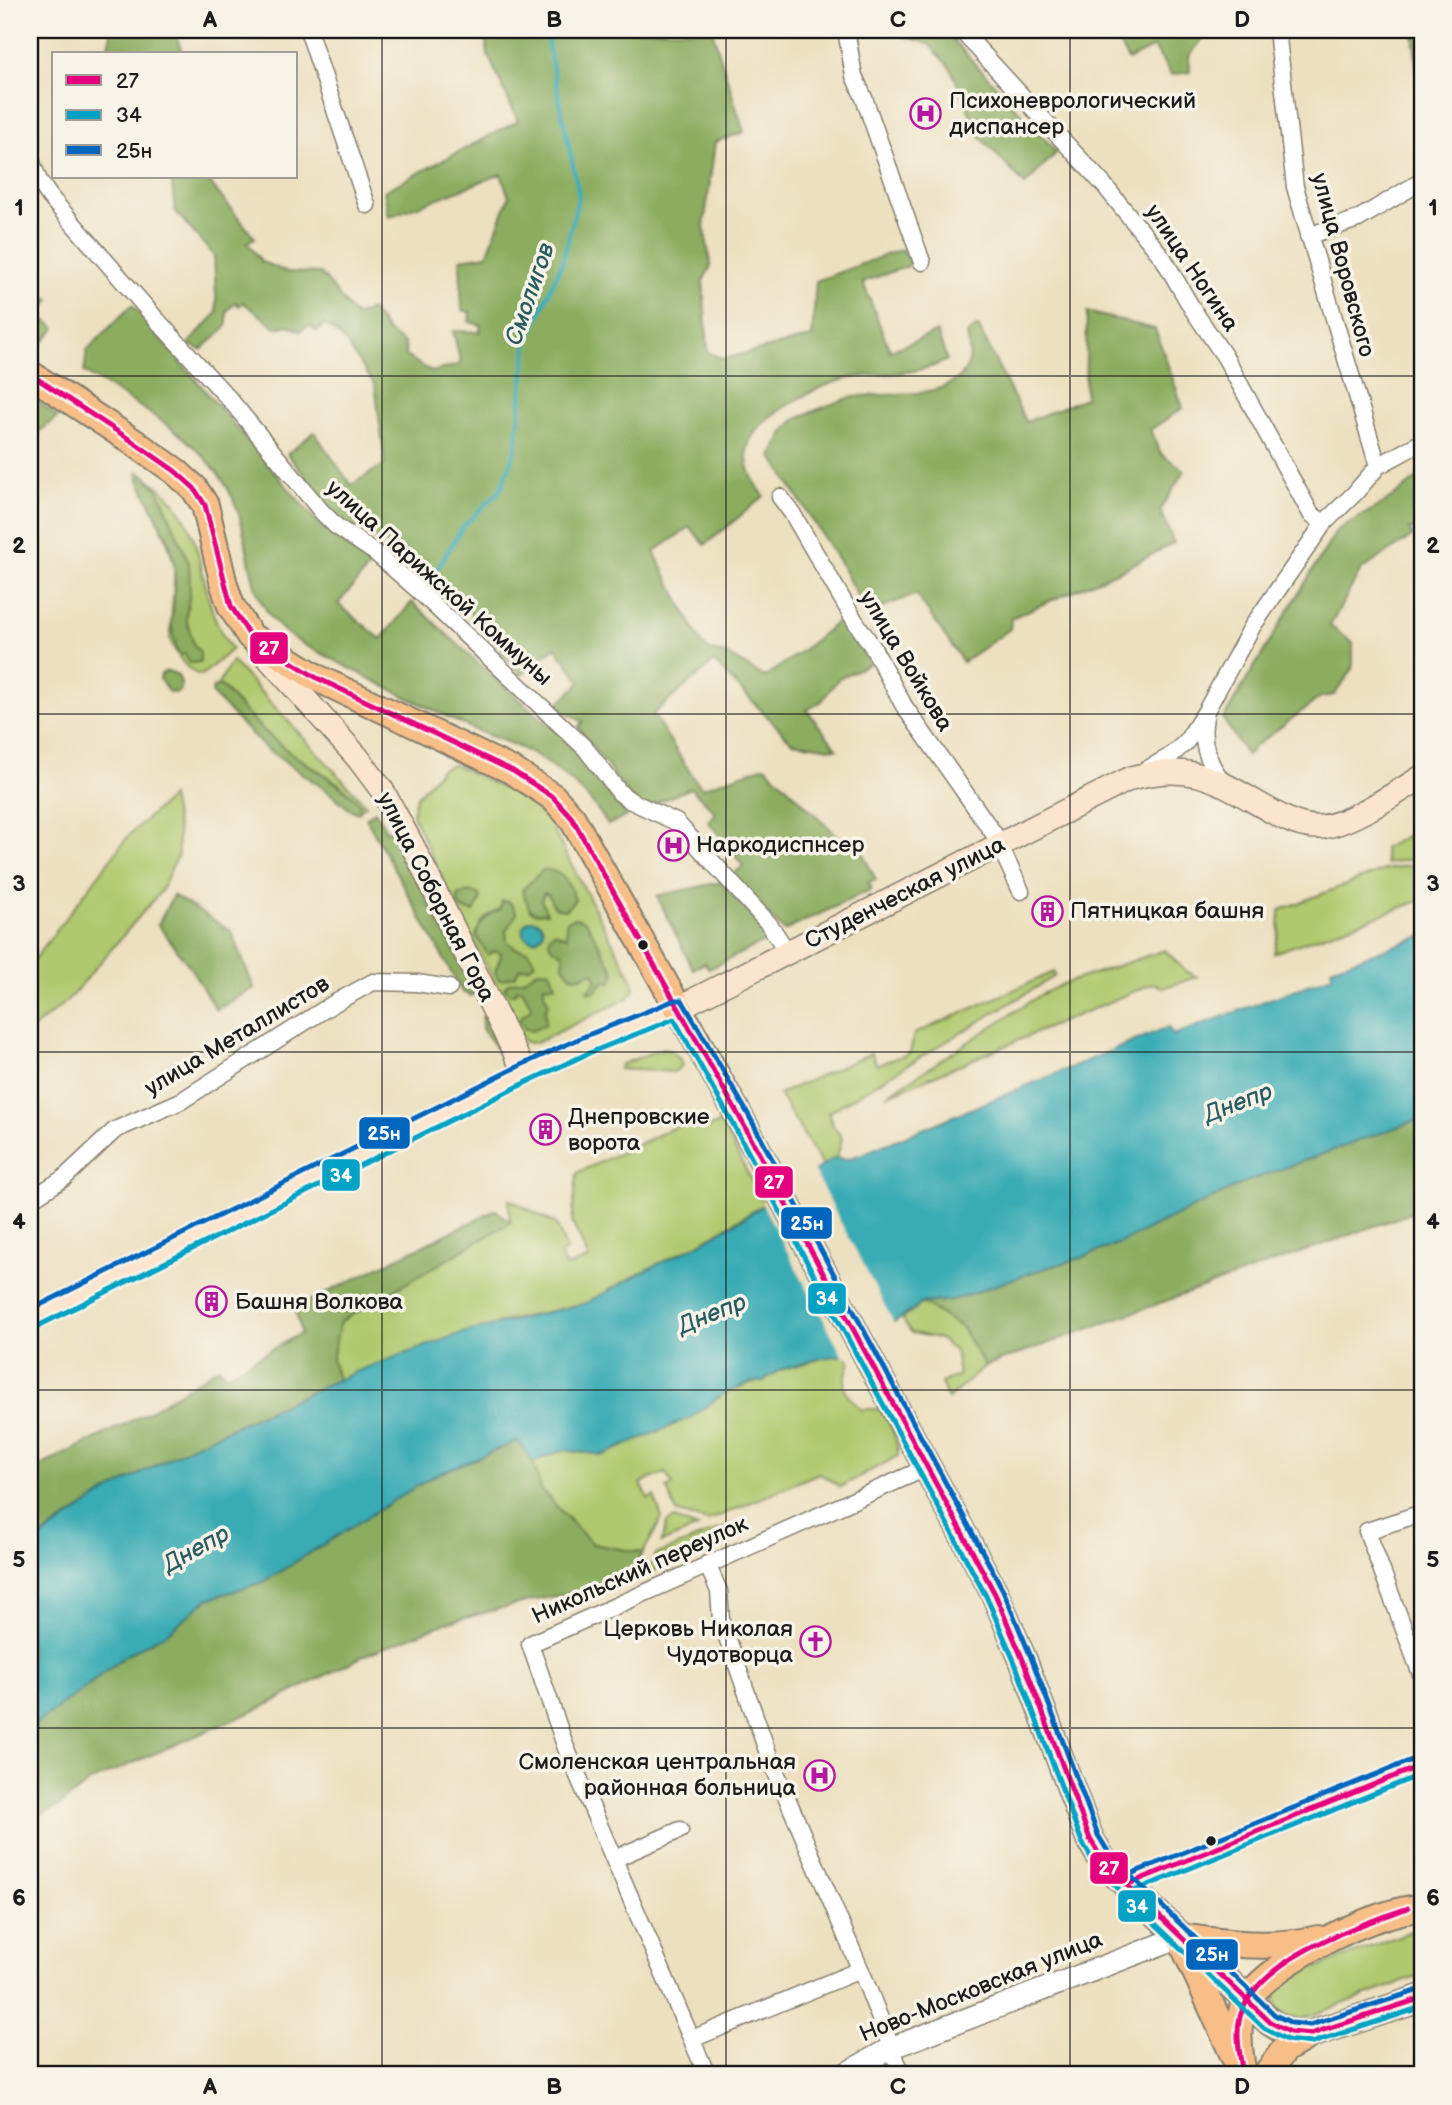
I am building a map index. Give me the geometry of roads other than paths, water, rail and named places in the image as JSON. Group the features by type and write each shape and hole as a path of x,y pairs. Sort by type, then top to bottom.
{"main road":[{"path":"30,374 132,441 194,488 205,505 231,606 250,636 317,678 513,771 553,797 580,829 740,1118 1003,1613 1090,1839 1105,1864 1282,2030 1294,2034 1311,2034"},
{"name":"улица Соборная Гора","path":"250,636 342,739 382,790 525,1073"},
{"name":"Студенческая улица","path":"30,1320 525,1073 678,1008 1131,778 1173,770 1209,776 1224,784"},
{"path":"1224,784 1292,823 1322,827 1351,817 1422,777"},
{"path":"1126,1885 1422,1765"},
{"path":"1180,1937 1237,1944 1275,1945 1306,1942 1418,1905"},
{"path":"1243,2075 1238,2033 1241,2014 1247,2000 1287,1963 1345,1931"},
{"path":"1180,1937 1243,2075"},
{"path":"1266,2075 1285,2049 1311,2034 1422,1998"}],"street":[{"path":"308,30 367,205"},
{"path":"846,30 854,76 922,262"},
{"name":"улица Ногина","path":"961,30 1104,185 1163,258 1193,310 1225,357 1311,514 1324,523"},
{"name":"улица Воровского","path":"1277,30 1295,187 1378,466"},
{"name":"улица Парижской Коммуны","path":"30,157 39,181 50,197 231,401 322,512 418,590 585,748 620,793 676,822 769,924 788,953"},
{"path":"1308,236 1358,219 1422,181"},
{"path":"1378,466 1422,442"},
{"name":"Студенческая улица","path":"1131,778 1170,757 1186,742 1206,711 1251,626 1324,523 1378,466"},
{"name":"улица Войкова","path":"780,497 872,646 904,706 1000,844 1021,891"},
{"name":"Студенческая улица","path":"1206,711 1203,728 1207,758 1224,784"},
{"name":"улица Металлистов","path":"30,1200 64,1178 115,1130 181,1101 333,1004 373,982 417,983 449,988"},
{"name":"Никольский переулок","path":"707,2075 566,1748 530,1644 926,1468"},
{"path":"1422,1513 1367,1531 1422,1677"},
{"path":"707,1564 719,1591 721,1620 769,1756 902,2075"},
{"path":"614,1859 680,1830"},
{"name":"Ново-Московская улица","path":"843,2075 891,2048 1180,1937"},
{"path":"692,2039 860,1970"}],"water":[{"path":"529,920 537,920 543,930 537,940 529,940 523,934 523,926"},
{"name":"Днепр","path":"1422,936 1422,1118 1248,1181 1122,1242 1081,1258 953,1300 923,1303 845,1355 822,1358 780,1370 763,1381 749,1383 723,1394 692,1417 603,1455 563,1450 533,1462 518,1441 433,1476 263,1582 208,1599 167,1633 126,1655 30,1728 30,1545 97,1498 192,1446 357,1371 462,1333 586,1303 742,1219 834,1158 847,1159 862,1154 1168,1027 1173,1035 1332,976 1331,968"}],"waterway":[{"name":"Смолигов","path":"426,588 462,528 501,489 516,448 527,342 562,263 579,195 545,30"}],"place":[{"name":"Психоневрологический диспансер","path":"926,114"},
{"name":"Наркодиспнсер","path":"673,845"},
{"name":"Пятницкая башня","path":"1047,911"},
{"name":"Днепровские ворота","path":"545,1130"},
{"name":"Башня Волкова","path":"212,1302"},
{"name":"Церковь Николая Чудотворца","path":"816,1642"},
{"name":"Смоленская центральная районная больница","path":"819,1775"}]}
